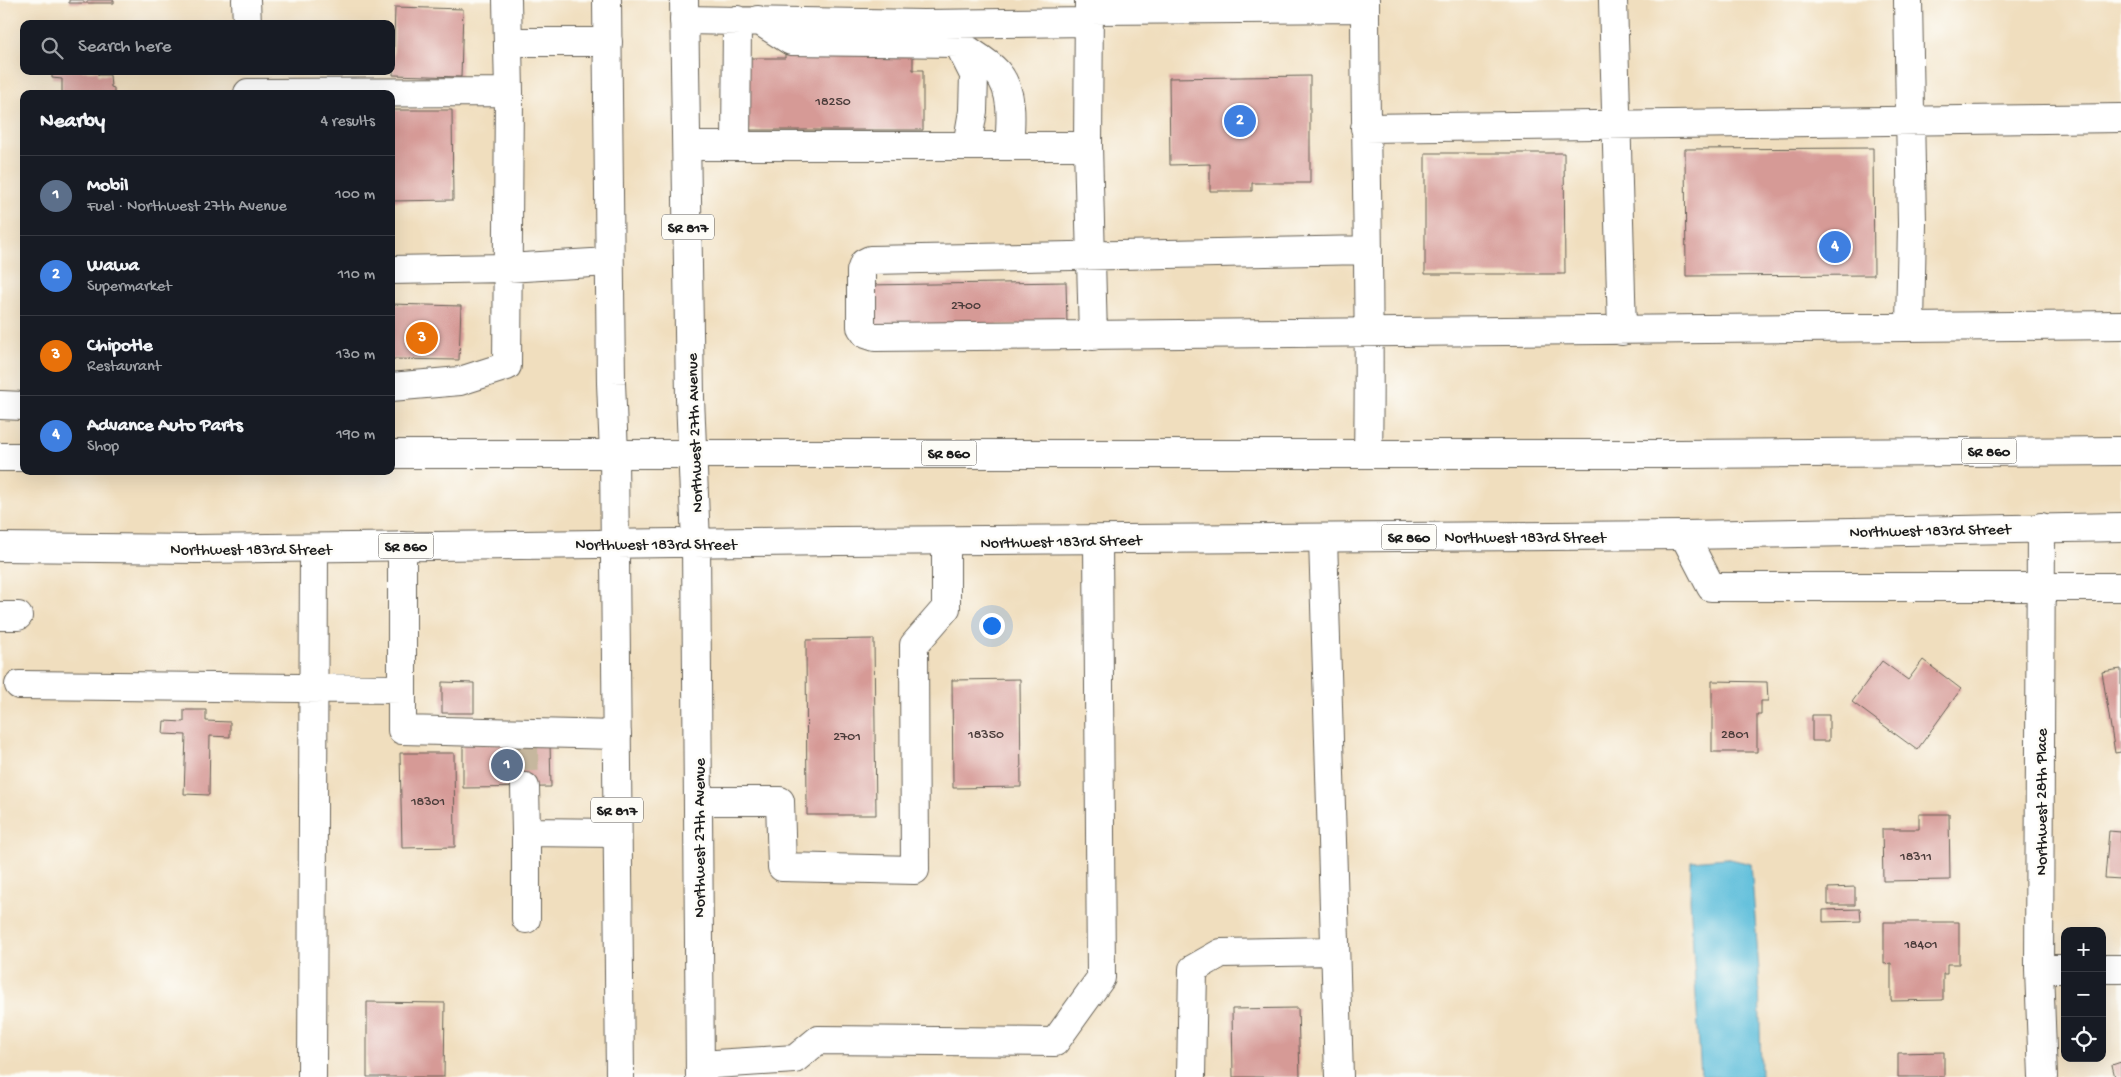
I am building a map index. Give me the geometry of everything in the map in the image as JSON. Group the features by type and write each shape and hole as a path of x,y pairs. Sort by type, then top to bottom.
{"main road":[{"path":"246,0 247,20"},
{"path":"395,387 460,381 507,366 509,92 507,0"},
{"name":"SR 817","path":"607,0 609,262 614,453 620,1077"},
{"path":"1613,0 1622,331"},
{"path":"1908,0 1912,224 1910,326"},
{"path":"684,10 747,20 924,24 1089,11 1365,4 1365,128 1370,334 1368,454"},
{"name":"Northwest 27th Avenue","path":"684,10 690,398 696,543 700,1071"},
{"path":"1089,11 1088,146 1093,336"},
{"path":"747,20 790,41 958,43 997,72 1005,88 1009,97 1012,120 1009,146"},
{"path":"736,146 747,20"},
{"path":"508,42 608,42"},
{"path":"958,43 974,75 974,111 967,146"},
{"path":"248,75 248,90"},
{"path":"395,93 509,92"},
{"path":"1365,128 1910,119 2121,118"},
{"path":"687,146 1088,146"},
{"path":"1368,250 870,260 864,263 861,271 861,327 866,334 875,337 1370,334 2121,324"},
{"path":"395,270 507,268 609,262"},
{"path":"0,405 20,406"},
{"name":"SR 860","path":"395,454 1368,454 2121,451"},
{"path":"0,457 20,457"},
{"name":"Northwest 28th Place","path":"2041,527 2041,588 2052,970 2043,1077"},
{"name":"Northwest 183rd Street","path":"0,548 197,549 615,543 1684,535 2121,527"},
{"path":"1684,535 1711,587 2121,587"},
{"path":"1323,538 1338,1077"},
{"path":"700,1071 795,1059 818,1040 1055,1042 1101,978 1098,540"},
{"path":"698,801 780,801 782,867 915,870 914,645 946,608 946,541"},
{"path":"402,546 402,730 524,738 617,735"},
{"path":"312,1077 314,548"},
{"path":"19,685 402,689"},
{"path":"525,787 526,919"},
{"path":"526,832 617,833"},
{"path":"1191,1077 1193,969 1221,953 1335,952"},
{"path":"2106,969 2121,969"}],"water":[{"path":"1726,858 1751,864 1759,971 1761,1077 1701,1077 1690,899 1691,861"}],"building":[{"path":"69,0 114,0 114,3 69,3"},
{"path":"395,7 463,9 461,77 393,75 395,75"},
{"path":"785,50 913,50 913,70 923,70 923,130 743,130 743,58 785,58"},
{"path":"52,75 110,75 111,87 114,90 62,90 62,79 52,78"},
{"path":"1310,76 1310,183 1252,183 1252,191 1210,191 1210,164 1170,165 1169,78"},
{"path":"395,110 452,110 453,200 395,201"},
{"path":"1873,148 1874,275 1686,276 1685,149"},
{"path":"1425,153 1564,153 1565,274 1425,274"},
{"path":"1066,282 1067,324 867,327 866,285"},
{"path":"395,304 461,306 459,360 395,359"},
{"path":"874,639 876,815 807,815 806,640"},
{"path":"1923,660 1961,689 1917,750 1852,702 1882,661 1908,680"},
{"path":"2121,669 2121,752 2115,753 2102,672"},
{"path":"1020,679 1021,787 953,788 952,680"},
{"path":"1712,681 1767,682 1768,701 1761,701 1761,714 1757,714 1757,752 1712,752"},
{"path":"442,682 474,683 474,713 442,713"},
{"path":"184,710 206,710 206,721 230,722 230,737 210,736 209,795 184,794 186,735 163,734 164,721 184,722"},
{"path":"1812,715 1829,715 1829,741 1812,741"},
{"path":"550,743 551,787 463,788 463,744"},
{"path":"400,753 454,753 455,847 402,848"},
{"path":"1919,814 1949,814 1950,880 1883,881 1882,829 1919,829"},
{"path":"2109,831 2121,832 2121,879 2105,878"},
{"path":"1855,887 1855,905 1828,905 1828,888"},
{"path":"1860,909 1861,921 1823,922 1823,910"},
{"path":"1884,922 1959,922 1959,964 1947,964 1947,974 1943,974 1943,1000 1891,1001 1891,963 1884,964"},
{"path":"367,1002 445,1003 444,1077 367,1077"},
{"path":"1298,1008 1300,1077 1233,1077 1232,1009"},
{"path":"1944,1052 1944,1077 1898,1077 1898,1053"},
{"path":"2121,1062 2121,1077 2115,1077 2112,1065"}],"tunnel":[{"path":"524,743 525,787"}],"place":[{"name":"Wawa","path":"1240,121"},
{"name":"Advance Auto Parts","path":"1835,247"},
{"name":"Chipotle","path":"422,338"},
{"name":"Mobil","path":"507,765"}]}
